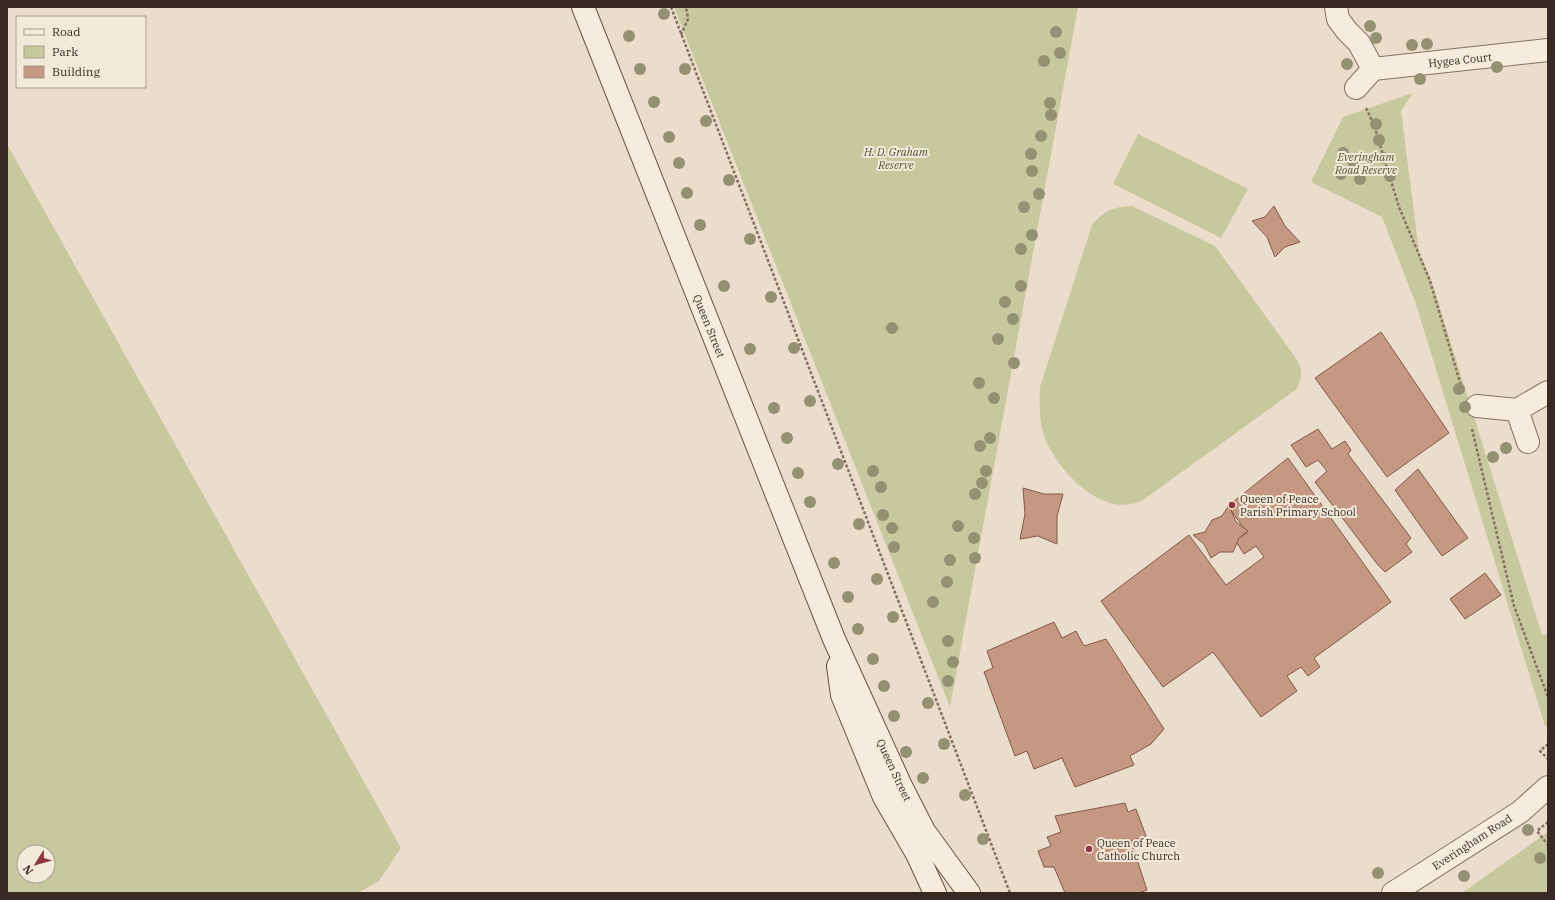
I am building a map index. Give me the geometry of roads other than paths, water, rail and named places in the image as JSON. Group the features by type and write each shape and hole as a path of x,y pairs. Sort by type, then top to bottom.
{"main road":[{"path":"1336,7 1338,18 1347,31 1359,43 1373,69 1356,88"},
{"name":"Queen Street","path":"583,9 834,639 901,786 924,831 969,893"},
{"name":"Hygea Court","path":"1373,69 1548,50"},
{"path":"1476,406 1517,410 1548,392"},
{"path":"1517,410 1528,442"},
{"name":"Queen Street","path":"834,639 842,695 884,797 917,854 935,893"},
{"name":"Everingham Road","path":"1393,893 1520,812 1548,787"}],"place":[{"name":"Queen of Peace Parish Primary School","path":"1232,505"},
{"name":"Queen of Peace Catholic Church","path":"1089,849"}],"park label":[{"name":"H. D. Graham Reserve","path":"896,158"},
{"name":"Everingham Road Reserve","path":"1366,163"}]}
